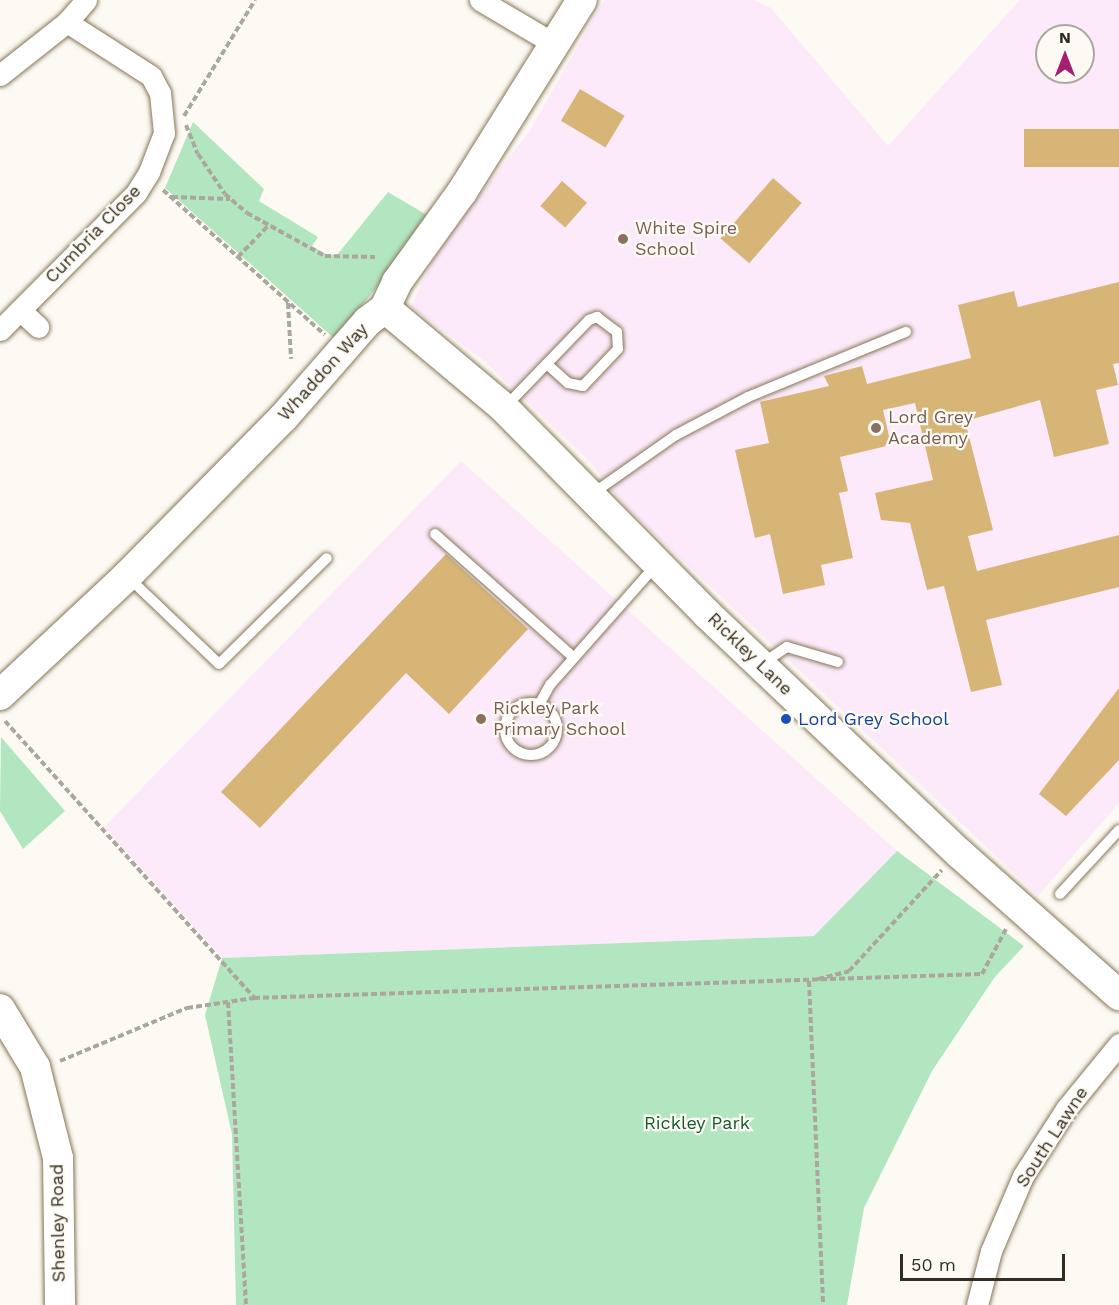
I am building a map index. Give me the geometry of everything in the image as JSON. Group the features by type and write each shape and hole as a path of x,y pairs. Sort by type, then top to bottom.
{"street":[{"path":"0,75 67,22 86,0"},
{"path":"480,0 556,45"},
{"name":"Whaddon Way","path":"2,708 344,351 368,321 385,309 397,282 462,192 556,45 582,0"},
{"name":"Cumbria Close","path":"0,330 136,194 147,176 173,114 151,76 67,22"},
{"name":"Rickley Lane","path":"385,309 504,408 657,565 760,665 960,854 1119,995"},
{"path":"20,310 38,327"},
{"name":"Shenley Road","path":"0,1009 35,1067 58,1158 60,1305"},
{"name":"South Lawne","path":"977,1305 991,1251 1023,1176 1066,1109 1119,1044"}],"lane":[{"path":"504,408 589,320 597,317 617,332 618,349 583,386 568,383 547,364"},
{"path":"589,496 676,435 748,397 906,332"},
{"path":"435,534 573,658"},
{"path":"127,576 219,664 327,558"},
{"path":"540,703 550,685 657,565"},
{"path":"760,665 787,647 838,662"},
{"path":"540,703 555,717 557,737 549,749 537,755 523,754 511,746 505,734 506,720 520,705 540,703"},
{"path":"1060,894 1119,830"}],"path":[{"path":"255,0 173,114 198,154 231,199 269,225 325,256 375,257"},
{"path":"147,176 344,351"},
{"path":"171,197 231,199"},
{"path":"238,257 269,225"},
{"path":"288,303 291,359"},
{"path":"2,708 254,998"},
{"path":"808,981 849,972 916,895 960,854"},
{"path":"50,1065 187,1008 254,998 982,974 1018,905"},
{"path":"808,981 823,1305"},
{"path":"228,1002 246,1305"}],"shaded area":[{"name":"Lord Grey Academy","path":"604,0 755,0 771,8 888,146 1020,0 1119,0 1119,803 1038,896 624,505 588,460 484,361 411,307 437,249 529,132"},
{"name":"Rickley Park Primary School","path":"461,461 897,851 814,936 222,958 104,827"}],"green space":[{"path":"193,122 264,189 259,201 318,237 312,246 326,254 337,255 388,192 432,218 335,339 165,188"},
{"path":"1,737 65,811 23,849 0,811"},
{"name":"Rickley Park","path":"897,851 1024,946 994,978 932,1071 864,1208 847,1305 236,1305 232,1134 205,1015 222,958 814,936"}],"building":[{"path":"580,89 625,116 606,147 561,121"},
{"path":"1024,129 1119,129 1119,167 1024,167"},
{"path":"773,178 802,203 749,263 721,238"},
{"path":"562,181 587,203 565,228 540,206"},
{"path":"1119,282 1119,363 1113,364 1118,385 1096,390 1109,444 1054,457 1040,400 965,421 993,530 968,536 977,571 1119,535 1119,587 986,620 1002,685 971,692 944,586 927,590 910,523 881,520 875,493 933,480 915,403 883,410 891,445 840,457 848,491 839,493 853,558 821,565 825,585 783,594 770,534 755,538 735,450 769,443 760,402 829,386 824,376 862,366 867,384 971,358 958,305 1014,291 1018,307"},
{"path":"446,554 528,629 449,714 406,673 260,828 221,792"},
{"path":"1119,688 1119,760 1066,816 1039,794"}],"place":[{"name":"White Spire School","path":"623,239"},
{"name":"Lord Grey Academy","path":"876,428"},
{"name":"Rickley Park Primary School","path":"481,719"},
{"name":"Lord Grey School","path":"786,719"}]}
